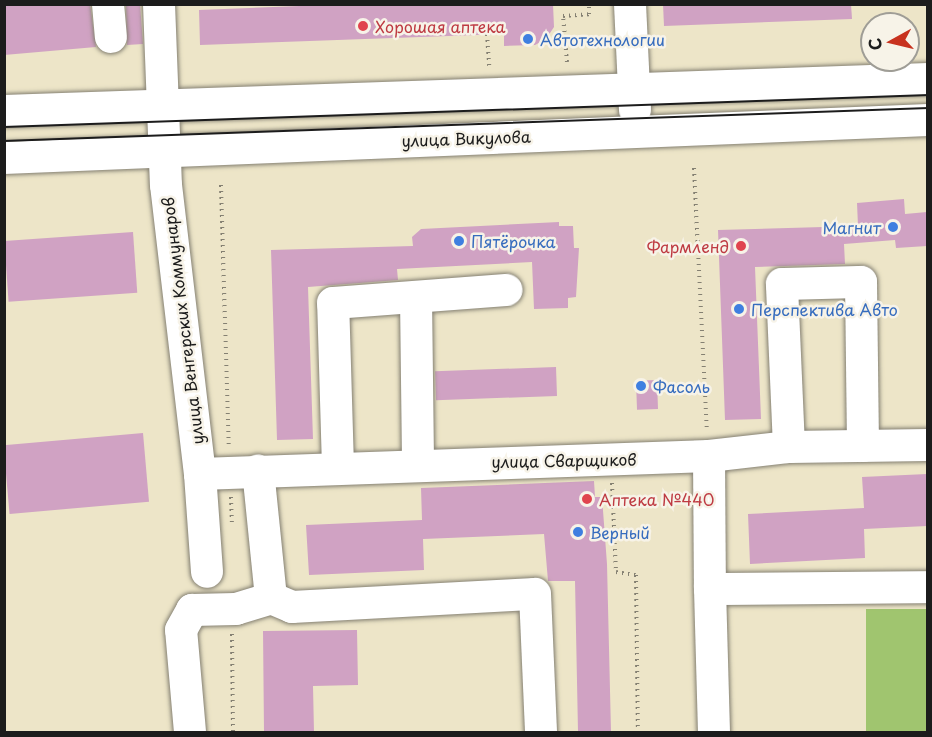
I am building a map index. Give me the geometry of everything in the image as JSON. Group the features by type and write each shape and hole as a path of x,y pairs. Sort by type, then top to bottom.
{"street":[{"path":"108,4 111,37"},
{"name":"улица Венгерских Коммунаров","path":"159,4 164,150 229,472 271,598"},
{"path":"630,4 636,132"},
{"path":"4,111 927,79"},
{"name":"улица Викулова","path":"4,158 927,120"},
{"path":"789,447 782,284 861,282 863,446"},
{"path":"338,467 333,303 507,290"},
{"path":"416,297 418,464"},
{"name":"улица Сварщиков","path":"229,472 709,456 789,447 927,445"},
{"path":"709,456 714,732"},
{"name":"улица Венгерских Коммунаров","path":"207,572 203,535 229,472"},
{"path":"710,589 927,587"},
{"path":"190,732 182,630 192,610 236,609 271,598 292,607 535,594 541,732"}],"path":[{"path":"567,62 563,16 589,14 589,4"},
{"path":"487,34 489,66"},
{"path":"694,168 709,456"},
{"path":"221,185 229,472"},
{"path":"610,459 616,572 636,575 638,732"}],"green space":[{"path":"866,609 927,609 927,732 866,732"}],"building":[{"path":"4,4 90,4 96,47 4,55"},
{"path":"126,4 140,4 143,44 127,45"},
{"path":"351,4 553,4 554,27 546,39 535,45 504,46 504,34 200,45 199,10"},
{"path":"663,4 851,4 852,19 664,26"},
{"path":"904,199 905,214 927,212 927,246 896,248 895,240 844,244 845,264 755,267 761,419 725,420 718,230 858,226 857,203"},
{"path":"559,222 559,226 573,226 574,248 579,248 576,297 568,298 568,308 534,309 532,262 397,269 398,280 308,287 313,439 277,440 271,250 413,246 412,237 421,229"},
{"path":"133,232 137,293 9,302 4,241"},
{"path":"556,367 557,396 436,400 435,371"},
{"path":"657,380 658,409 637,410 636,381"},
{"path":"143,433 149,502 10,514 4,445"},
{"path":"927,474 927,526 864,529 865,558 750,564 748,514 864,508 862,477"},
{"path":"594,481 595,497 602,497 607,564 611,732 578,732 575,581 548,581 544,534 423,539 424,570 309,575 306,525 422,520 421,488"},
{"path":"357,630 358,685 313,686 314,732 264,732 263,631"}],"tram line":[{"path":"4,127 928,95"},
{"path":"4,141 928,108"}],"place":[{"name":"Хорошая аптека","path":"363,26"},
{"name":"Автотехнологии","path":"528,39"},
{"name":"Магнит","path":"893,227"},
{"name":"Пятёрочка","path":"459,241"},
{"name":"Фармленд","path":"741,246"},
{"name":"Перспектива Авто","path":"739,309"},
{"name":"Фасоль","path":"641,386"},
{"name":"Аптека №440","path":"587,499"},
{"name":"Верный","path":"578,532"}]}
